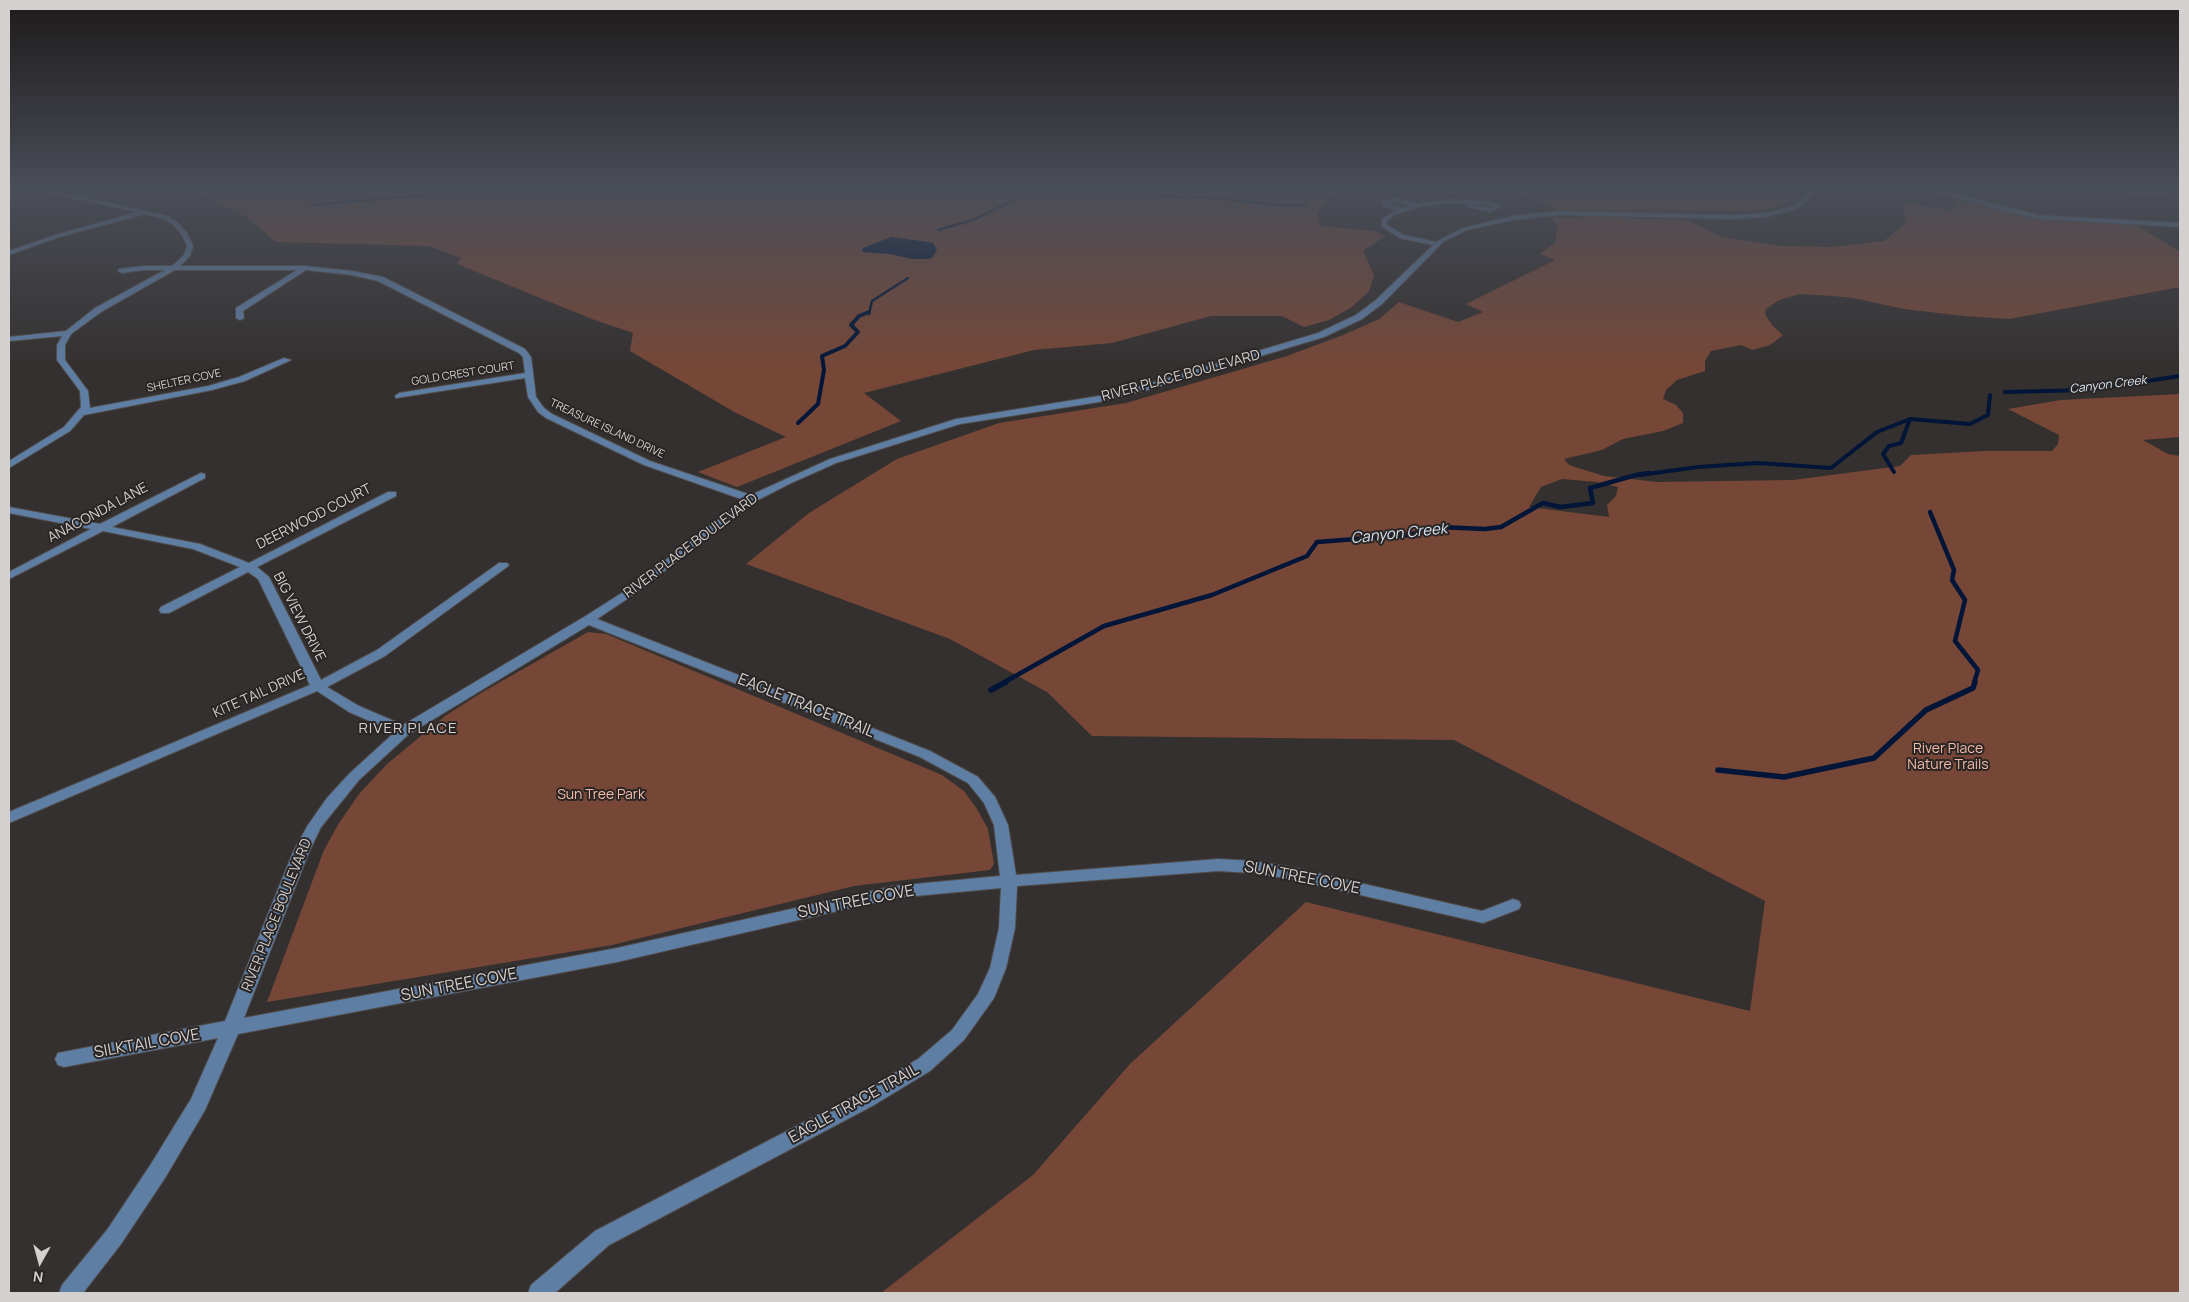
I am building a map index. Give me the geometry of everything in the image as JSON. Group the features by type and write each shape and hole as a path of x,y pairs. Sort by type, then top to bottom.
{"street":[{"path":"9,465 67,429 84,412 86,407 84,392 61,360 61,345 68,333 98,310 174,268 187,256 189,250"},
{"name":"RIVER PLACE BOULEVARD","path":"70,1293 114,1238 158,1172 198,1104 231,1029 301,852 315,825 354,777 404,731 588,620 629,593 752,499 784,482 833,461 958,421 1099,399 1320,335 1359,317 1379,302 1432,250"},
{"name":"TREASURE ISLAND DRIVE","path":"122,271 143,268 305,268 352,272 380,279 522,352 527,357 532,397 541,410 549,416 647,463 752,499"},
{"path":"240,318 239,310 305,268"},
{"path":"9,340 68,333"},
{"name":"SHELTER COVE","path":"84,412 209,388 242,379 287,360"},
{"name":"GOLD CREST COURT","path":"399,396 530,375"},
{"name":"ANACONDA LANE","path":"9,576 201,476"},
{"name":"DEERWOOD COURT","path":"165,610 392,494"},
{"name":"BIG VIEW DRIVE","path":"9,510 196,546 249,567 264,577 317,686"},
{"name":"KITE TAIL DRIVE","path":"9,818 317,686 381,653 503,564"},
{"name":"EAGLE TRACE TRAIL","path":"538,1293 602,1238 868,1099 931,1059 958,1035 985,998 998,968 1007,928 1009,881 1001,825 990,801 973,780 925,754 588,620"},
{"path":"317,686 354,709 404,731"},
{"name":"SUN TREE COVE","path":"231,1029 617,955 894,892 1218,865 1254,867 1290,874 1483,917 1513,905"},
{"name":"SILKTAIL COVE","path":"64,1059 231,1029"}],"green space":[{"path":"439,250 1365,250 1363,251 1374,275 1369,291 1352,307 1329,320 1304,327 1282,316 1211,316 1112,343 1034,350 864,393 901,421 737,487 698,472 786,437 736,413 630,351 633,333 592,319 457,264 461,258"},
{"name":"River Place Nature Trails","path":"1545,250 2176,250 2180,252 2180,287 2009,319 1904,309 1853,298 1832,296 1800,294 1779,300 1766,309 1765,314 1772,325 1783,335 1770,345 1753,350 1741,345 1711,351 1705,361 1705,371 1677,380 1666,390 1663,399 1676,405 1683,413 1683,423 1663,431 1623,439 1602,450 1564,459 1569,465 1604,476 1658,482 1793,480 1900,466 1911,455 1984,451 2052,451 2058,444 2059,435 2008,409 2061,400 2180,394 2180,437 2143,440 2168,454 2180,456 2180,1293 881,1293 1033,1175 1130,1064 1306,902 1750,1011 1765,901 1454,740 1092,736 1047,692 950,639 746,564 809,513 897,459 999,423 1126,403 1287,356 1379,319 1399,302 1458,322 1483,312 1466,304 1555,260 1540,254","holes":["1562,479 1596,482 1618,487 1616,496 1607,505 1609,517 1529,507 1541,487"]},
{"name":"Sun Tree Park","path":"588,632 606,634 942,775 964,791 977,809 988,829 994,864 990,870 854,886 612,945 267,1002 324,850 339,823 359,794 387,764 445,716 481,693"}],"water":[{"path":"863,250 937,250 932,258 927,259 912,259 890,254 862,252"}],"waterway":[{"path":"869,314 872,301 908,278"},
{"path":"798,423 818,404 824,370 822,356 845,346 858,332 851,325 859,316 869,312"},
{"name":"Canyon Creek","path":"2005,392 2088,390 2180,376"},
{"name":"Canyon Creek","path":"1910,419 1970,424 1988,415 1990,395"},
{"name":"Canyon Creek","path":"1640,475 1698,467 1758,463 1831,468 1877,432 1910,419"},
{"path":"1894,472 1883,454 1889,446 1901,443 1910,419"},
{"name":"Canyon Creek","path":"1003,683 1104,626 1212,595 1307,556 1317,542 1409,535 1439,527 1485,529 1501,527 1543,503 1560,507 1593,503 1590,488 1649,473"},
{"path":"1930,512 1954,570 1952,580 1965,600 1955,641 1978,670 1974,683"},
{"name":"Canyon Creek","path":"991,690 1006,682"},
{"path":"1718,770 1784,777 1874,758 1926,710 1973,688 1975,682"}],"district":[{"name":"RIVER PLACE","path":"408,729"}]}
